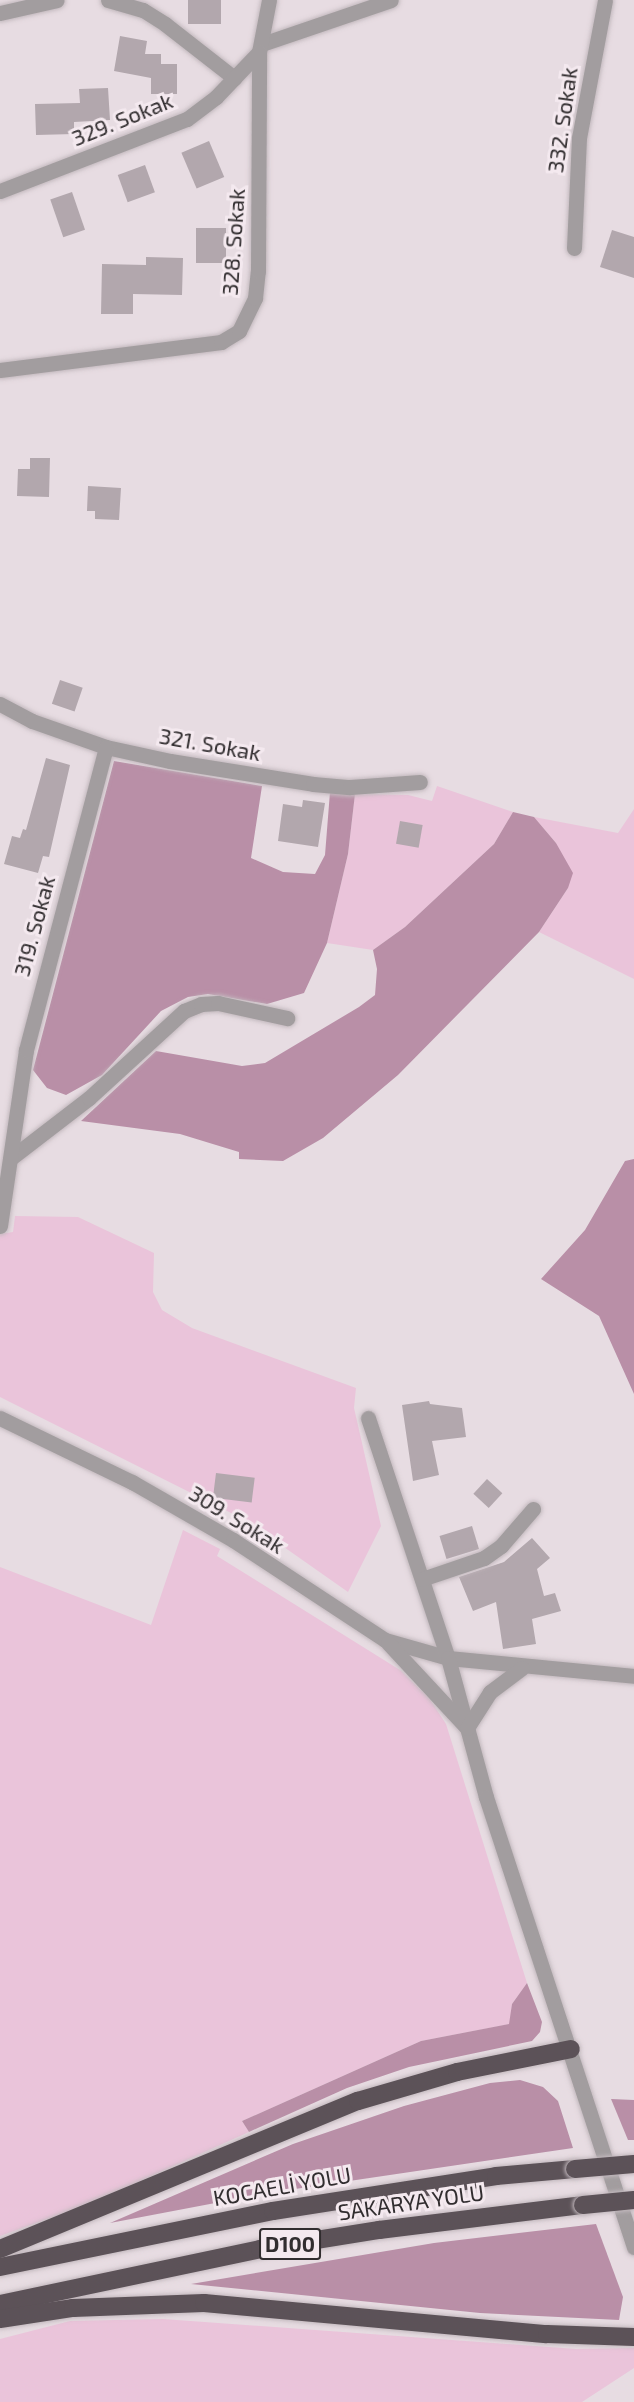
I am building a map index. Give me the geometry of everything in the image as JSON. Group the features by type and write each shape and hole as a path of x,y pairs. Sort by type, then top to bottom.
{"highway":[{"path":"0,2249 358,2102 457,2072 571,2049"},
{"name":"KOCAELİ YOLU","path":"0,2267 273,2211 496,2176 634,2164"},
{"name":"SAKARYA YOLU","path":"0,2304 260,2249 380,2230 634,2200"},
{"path":"0,2319 73,2308 204,2303 547,2334 634,2337"}],"street":[{"path":"0,14 57,0"},
{"path":"108,0 157,19 234,78"},
{"path":"261,48 270,0"},
{"path":"261,48 391,0"},
{"name":"332. Sokak","path":"574,248 579,138 604,0"},
{"name":"329. Sokak","path":"0,191 187,119 234,78 261,48"},
{"name":"328. Sokak","path":"0,370 221,342 239,331 255,298 258,271 261,48"},
{"name":"321. Sokak","path":"0,704 32,722 106,747 312,784 350,787 420,782"},
{"name":"319. Sokak","path":"1,1226 29,1039 106,747"},
{"path":"11,1158 89,1098 184,1011 201,1004 218,1003 287,1018"},
{"name":"309. Sokak","path":"0,1418 132,1482 233,1540 385,1640 448,1658 522,1668 634,1676"},
{"path":"368,1418 448,1658 486,1797 571,2049 634,2247"},
{"path":"422,1579 484,1558 501,1546 533,1509"},
{"path":"385,1640 467,1728"},
{"path":"467,1728 490,1692 522,1668"}],"shaded area":[{"path":"114,761 262,786 251,858 283,872 315,874 325,855 330,792 355,794 348,854 327,943 304,993 267,1004 208,994 188,997 161,1011 102,1075 66,1095 47,1088 33,1070"},
{"path":"437,786 513,812 494,844 405,927 373,950 327,943 348,854 355,794 408,795 432,801"},
{"path":"634,809 634,979 539,932 568,888 556,843 534,817 618,833"},
{"path":"513,812 534,817 556,843 573,873 568,888 539,932 398,1075 323,1138 283,1161 239,1159 239,1152 180,1134 81,1121 156,1051 242,1066 265,1063 359,1007 375,995 377,969 373,950 405,927 494,844"},
{"path":"634,1159 634,1394 599,1316 541,1279 585,1230 625,1161"},
{"path":"15,1216 78,1217 154,1253 153,1292 162,1310 192,1328 356,1388 354,1408 381,1526 348,1592 247,1521 0,1397 0,1234 13,1232"},
{"path":"183,1530 220,1549 217,1556 400,1670 429,1698 446,1724 527,1983 512,2004 510,2024 421,2041 242,2121 249,2132 89,2204 0,2236 0,1567 151,1625"},
{"path":"527,1983 542,2022 540,2032 532,2041 409,2067 347,2088 249,2132 242,2121 421,2041 509,2024 512,2004"},
{"path":"520,2080 543,2087 558,2101 573,2148 268,2193 110,2223 293,2144 404,2106 490,2083"},
{"path":"611,2099 634,2100 634,2140 628,2140"},
{"path":"596,2224 623,2297 619,2320 480,2313 191,2284 434,2243"},
{"path":"163,2319 576,2349 634,2348 634,2368 582,2402 0,2402 0,2339 70,2321"}],"building":[{"path":"188,0 221,0 221,24 188,24"},
{"path":"120,36 147,41 145,54 161,54 161,64 177,64 177,94 151,94 151,78 114,71"},
{"path":"108,88 110,120 74,122 74,134 36,135 35,104 80,103 79,89"},
{"path":"209,141 224,177 197,189 181,153"},
{"path":"145,165 155,192 128,202 118,175"},
{"path":"72,192 85,230 63,237 50,199"},
{"path":"196,228 226,228 226,263 196,263"},
{"path":"612,230 634,237 634,278 600,267"},
{"path":"146,257 183,258 182,295 133,294 133,314 101,314 102,264 146,265"},
{"path":"30,458 50,458 49,497 17,496 18,469 30,469"},
{"path":"88,486 121,488 119,520 95,519 95,511 87,511"},
{"path":"60,680 83,688 75,711 52,704"},
{"path":"46,758 70,765 49,857 43,856 38,873 4,864 12,836 20,838 23,829 26,830"},
{"path":"303,800 325,803 318,847 278,841 283,804 302,807"},
{"path":"400,821 423,825 419,848 396,844"},
{"path":"429,1401 430,1404 462,1408 466,1437 432,1441 439,1475 413,1481 402,1405"},
{"path":"216,1473 255,1478 252,1503 213,1498"},
{"path":"487,1479 502,1493 489,1508 473,1494"},
{"path":"472,1526 479,1549 447,1559 439,1536"},
{"path":"532,1538 550,1558 537,1569 544,1596 555,1593 561,1611 532,1619 536,1644 503,1649 496,1602 473,1611 459,1577 504,1562"}]}
